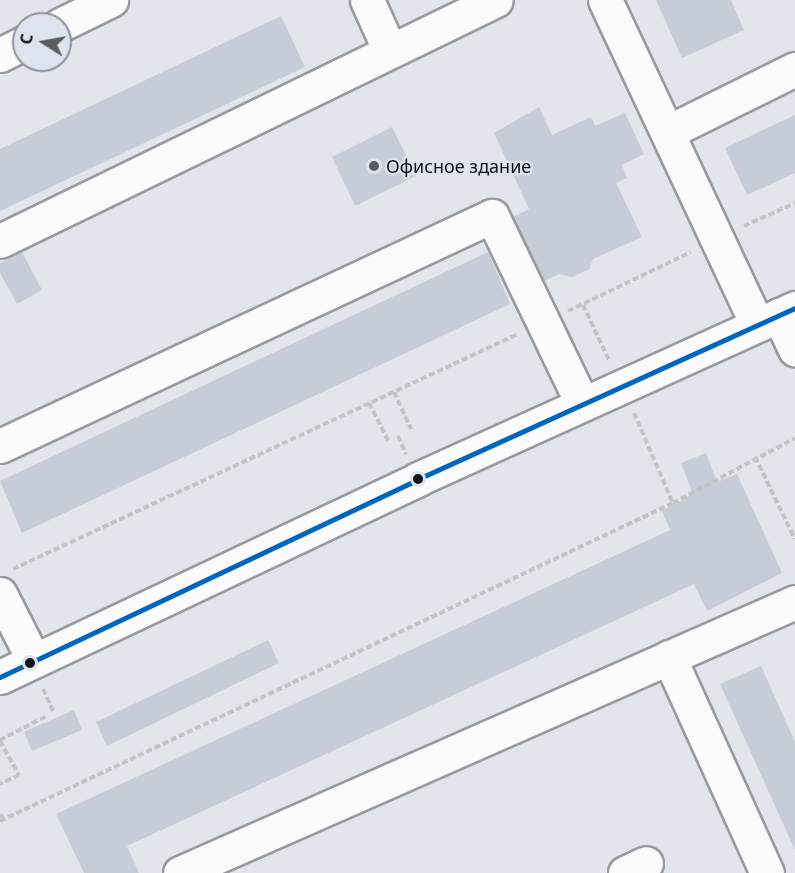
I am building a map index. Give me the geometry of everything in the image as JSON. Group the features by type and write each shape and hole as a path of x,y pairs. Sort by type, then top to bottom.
{"street":[{"path":"72,19 111,0"},
{"path":"367,0 388,49"},
{"path":"0,241 388,49 496,0"},
{"path":"605,0 719,238 777,316 795,350"},
{"path":"668,132 795,69"},
{"path":"0,446 492,216 582,403"},
{"path":"0,677 582,403 777,316"},
{"path":"5,582 34,662"},
{"path":"180,873 795,602"},
{"path":"669,657 767,873"}],"path":[{"path":"5,582 369,403 795,203"},
{"path":"394,392 411,429"},
{"path":"369,403 388,440"},
{"path":"0,814 1,820 674,503 755,457 795,438"},
{"path":"755,457 795,539"},
{"path":"0,784 19,775 0,742 45,717"}],"building":[{"path":"656,0 731,0 744,30 682,58"},
{"path":"281,16 305,67 0,211 0,149"},
{"path":"539,107 552,135 591,117 595,126 625,113 644,154 622,165 627,178 616,183 642,237 593,259 589,269 572,277 559,274 544,281 513,217 529,209 494,133"},
{"path":"795,115 795,173 747,195 725,148"},
{"name":"Офисное здание","path":"392,127 416,176 355,206 332,157"},
{"path":"22,252 42,290 17,304 0,273 0,263"},
{"path":"488,252 510,304 22,533 0,481"},
{"path":"706,453 717,482 737,474 782,573 707,611 694,584 127,846 139,873 84,873 56,814 670,530 662,511 693,494 681,463"},
{"path":"268,640 279,663 107,746 96,722"},
{"path":"761,666 795,742 795,850 720,684"},
{"path":"74,710 82,730 32,751 24,732"}],"transit line":[{"path":"0,677 418,479 795,308"}],"place":[{"name":"Офисное здание","path":"374,166"}]}
